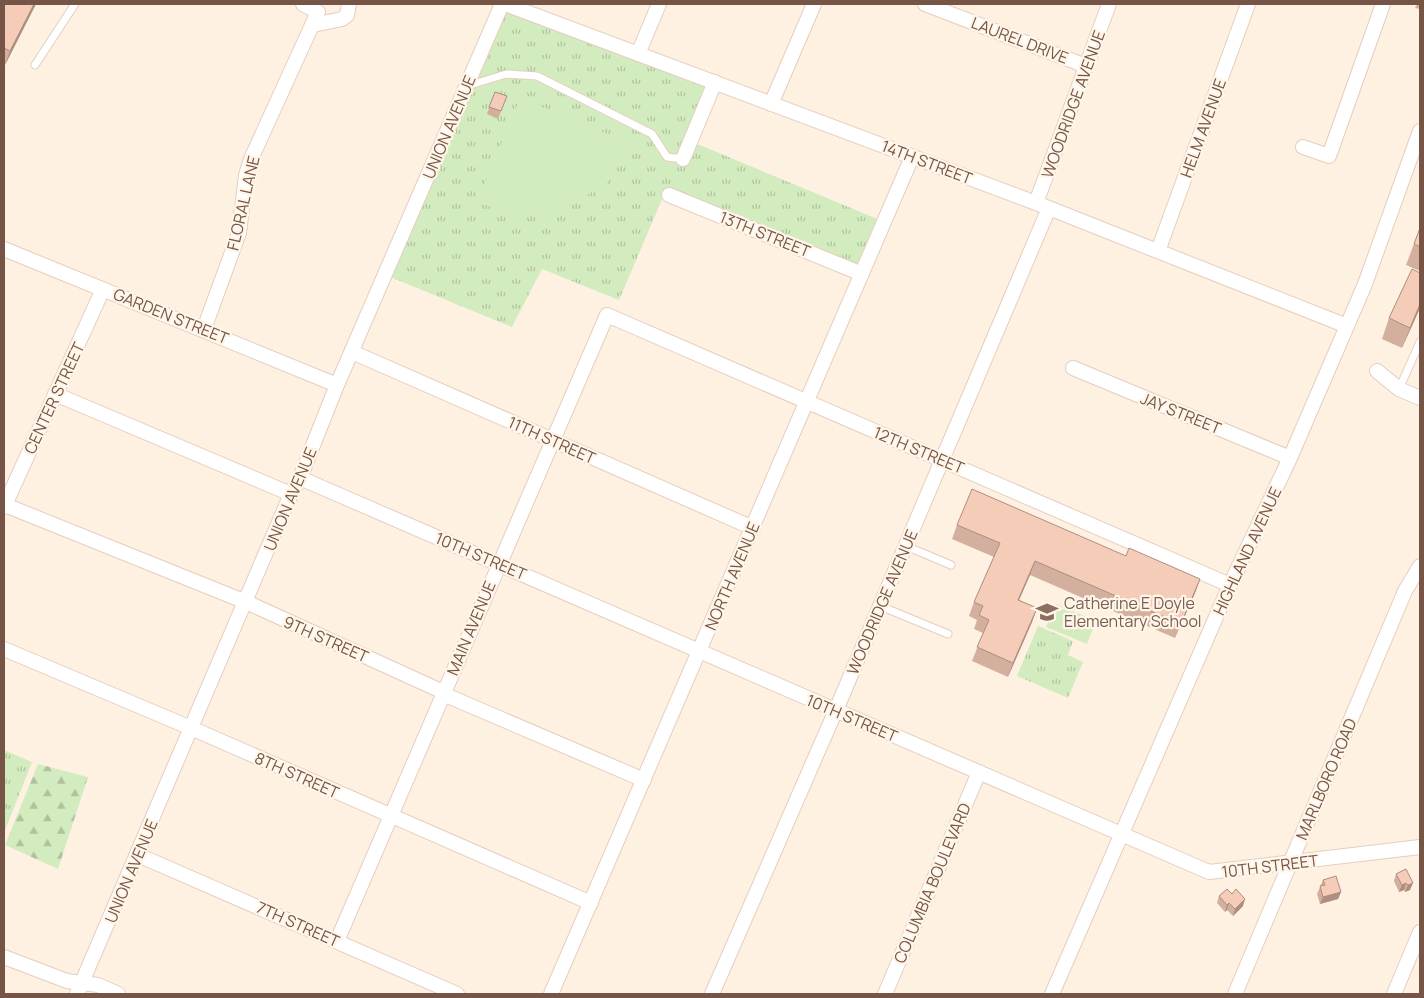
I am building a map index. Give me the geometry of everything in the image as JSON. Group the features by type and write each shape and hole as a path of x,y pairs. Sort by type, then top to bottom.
{"street":[{"path":"306,4 318,12 313,25"},
{"path":"313,25 342,19 347,15 349,4"},
{"name":"14TH STREET","path":"503,4 1042,206 1347,326"},
{"name":"UNION AVENUE","path":"80,988 291,494 300,478 337,385 503,4"},
{"path":"638,54 659,4"},
{"path":"772,104 814,4"},
{"name":"LAUREL DRIVE","path":"925,4 1086,66"},
{"name":"WOODRIDGE AVENUE","path":"712,994 836,710 942,460 1042,206 1086,66 1109,4"},
{"name":"HELM AVENUE","path":"1158,251 1248,4"},
{"path":"1303,147 1329,156 1383,4"},
{"name":"FLORAL LANE","path":"204,329 239,233 246,175 251,159 313,25"},
{"path":"683,159 715,82"},
{"name":"HIGHLAND AVENUE","path":"1052,994 1230,585 1290,458 1365,284 1420,131"},
{"name":"NORTH AVENUE","path":"551,994 912,157"},
{"name":"13TH STREET","path":"669,195 862,274"},
{"name":"GARDEN STREET","path":"4,249 204,329 337,385"},
{"name":"CENTER STREET","path":"4,506 103,289"},
{"name":"12TH STREET","path":"607,315 1230,585"},
{"name":"MAIN AVENUE","path":"337,941 607,315"},
{"name":"11TH STREET","path":"352,352 753,528"},
{"name":"JAY STREET","path":"1073,368 1290,458"},
{"path":"1377,371 1400,389 1420,398"},
{"path":"55,394 291,494"},
{"name":"10TH STREET","path":"300,478 1209,872 1290,864 1420,847"},
{"name":"9TH STREET","path":"4,506 246,602 439,690 443,694 644,780"},
{"name":"MARLBORO ROAD","path":"1235,994 1405,591 1420,566"},
{"name":"8TH STREET","path":"4,649 191,728 590,903"},
{"name":"COLUMBIA BOULEVARD","path":"885,994 979,772"},
{"name":"7TH STREET","path":"138,855 457,994"},
{"path":"1394,994 1420,932"},
{"path":"4,957 68,981 80,988 98,985 118,994"}],"lane":[{"path":"35,65 74,4"},
{"path":"466,86 506,74 537,76 652,134 667,157 683,159"},
{"path":"1400,389 1420,342"},
{"path":"906,546 951,565"},
{"path":"880,606 948,634"}],"green space":[{"path":"507,4 718,85 690,141 887,223 863,278 666,190 619,300 542,269 512,327 388,276"},
{"path":"520,98 630,143 606,184 556,213 519,216 477,202"},
{"path":"1056,604 1096,621 1087,644 1046,627"},
{"path":"1038,626 1073,641 1068,655 1083,662 1068,698 1017,676"},
{"path":"4,750 32,762 4,833"},
{"path":"38,764 88,777 58,869 5,845"}],"building":[{"path":"4,4 34,4 10,51 4,48"},
{"path":"495,92 507,96 501,111 489,107"},
{"path":"1420,228 1420,247 1414,244"},
{"path":"1412,269 1420,273 1420,304 1410,328 1389,318"},
{"path":"972,489 1126,556 1129,548 1200,579 1181,624 1035,561 1018,600 1037,608 1013,663 977,647 989,620 979,615 983,606 974,602 1000,543 957,525"},
{"path":"1406,869 1413,883 1402,885 1396,874"},
{"path":"1336,876 1341,892 1323,897 1320,886 1325,885 1323,880"},
{"path":"1227,889 1232,894 1236,889 1245,899 1235,909 1229,903 1227,905 1219,896"}],"place":[{"name":"Catherine E Doyle Elementary School","path":"1047,612"}]}
